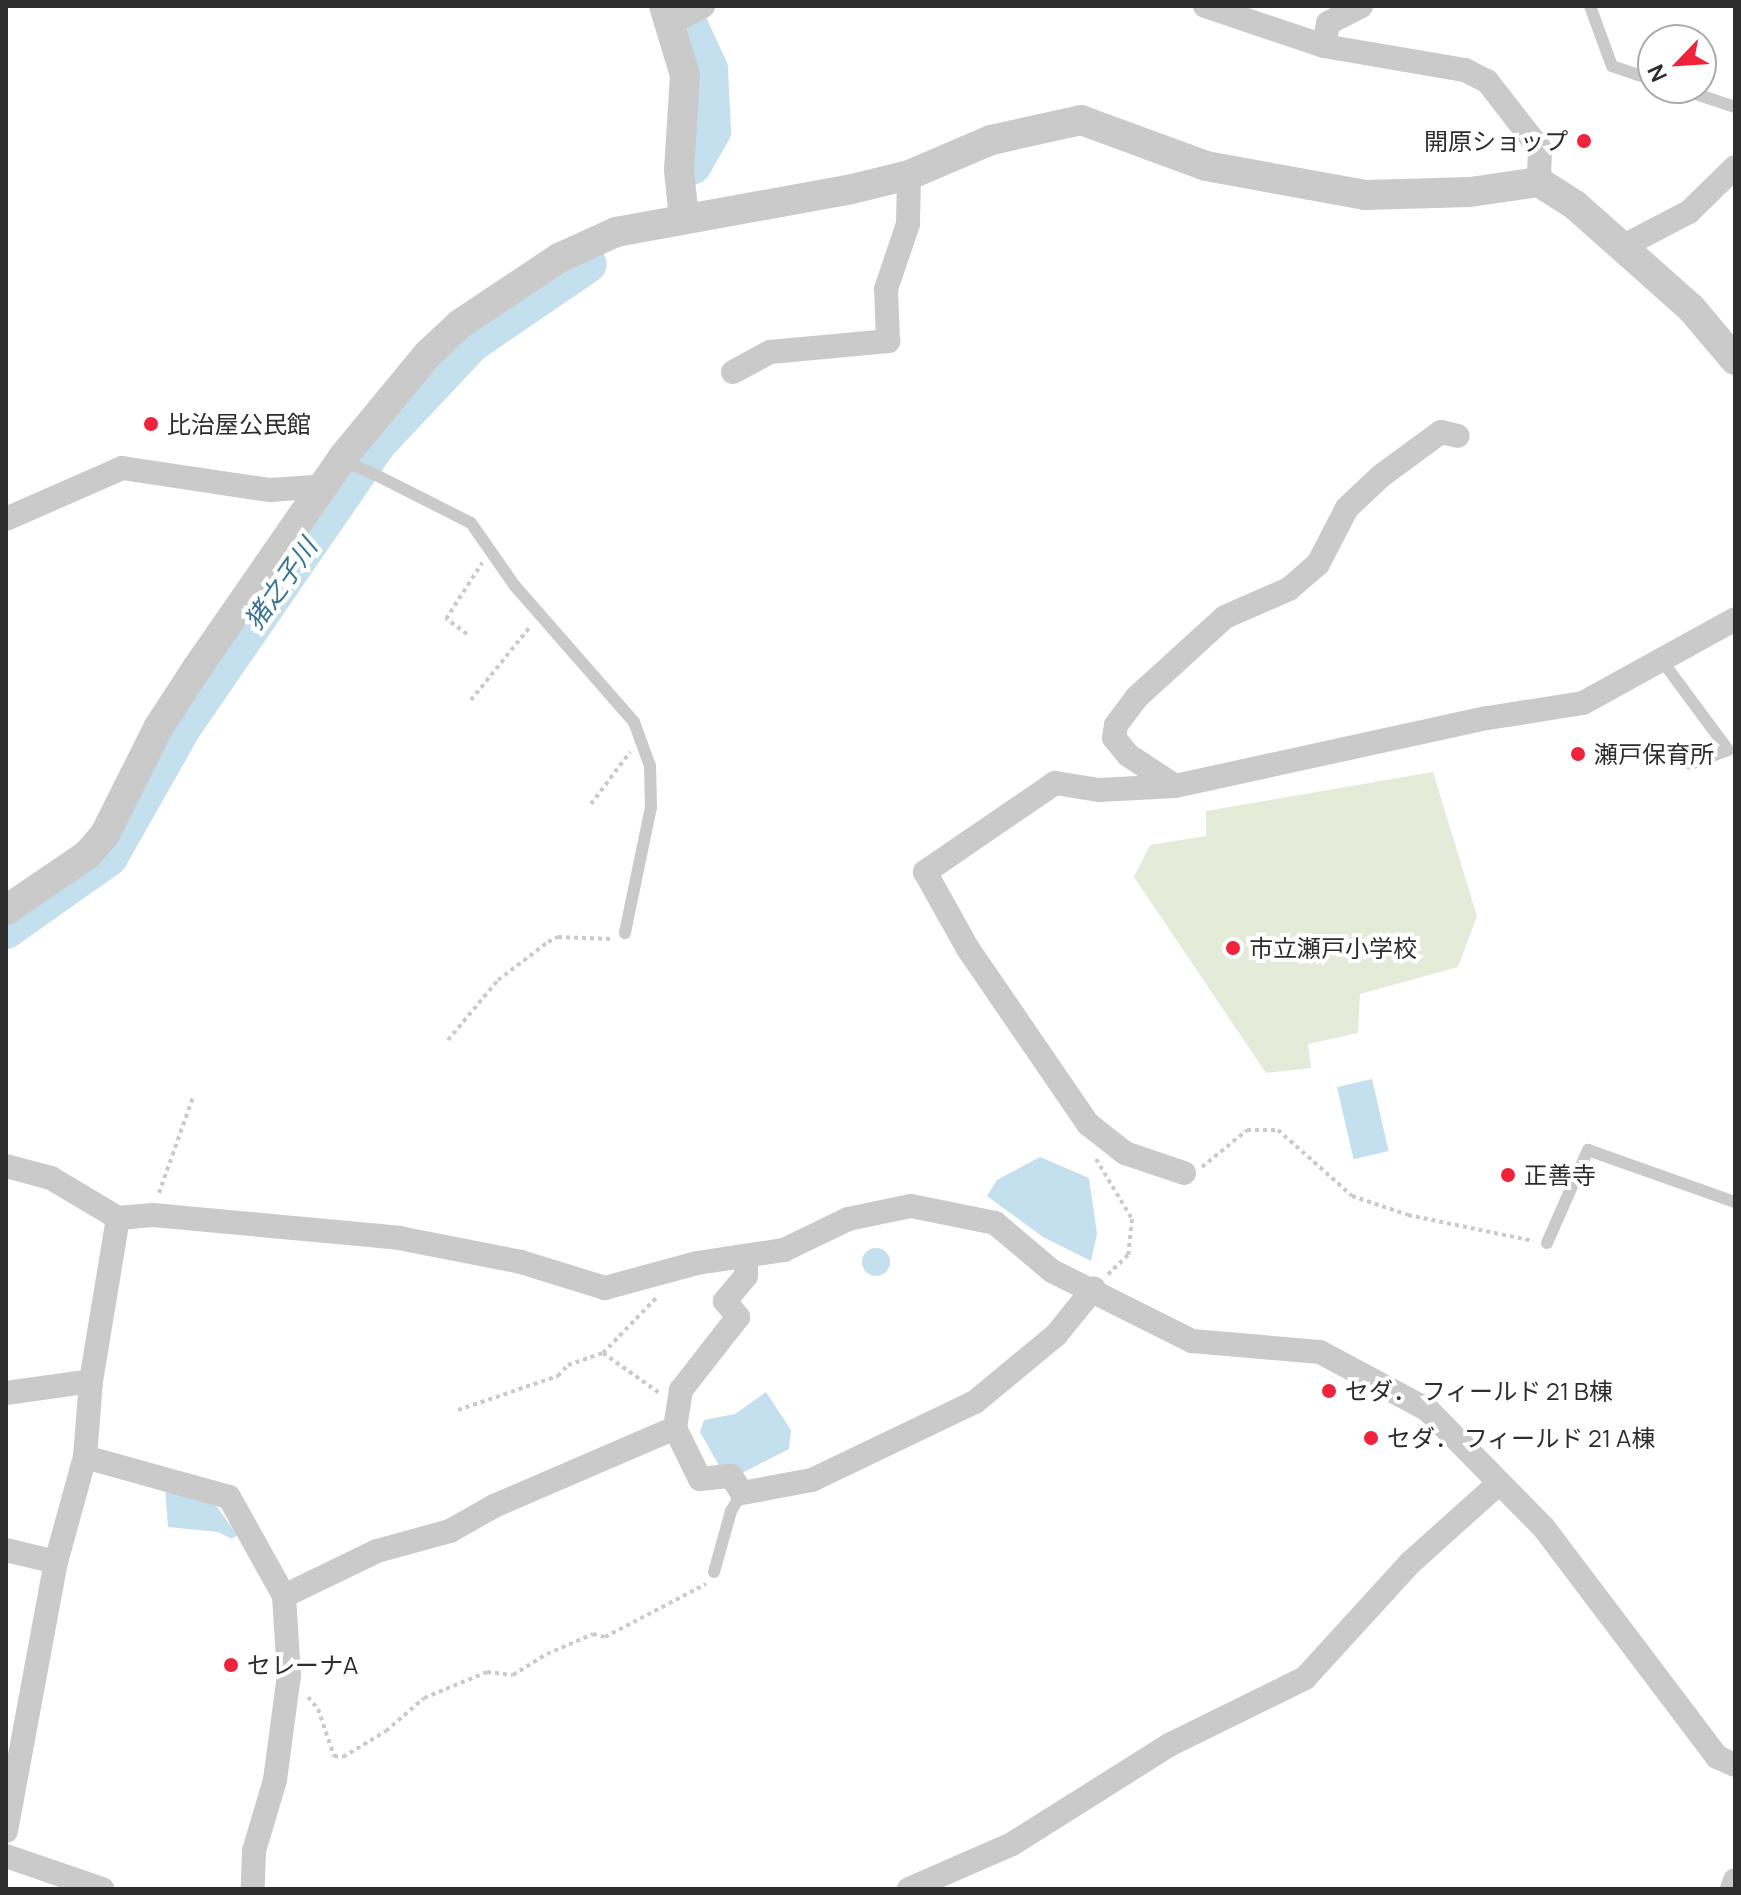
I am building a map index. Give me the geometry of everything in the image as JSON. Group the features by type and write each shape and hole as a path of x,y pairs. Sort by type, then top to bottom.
{"street":[{"path":"1205,6 1324,46 1465,70 1487,81 1540,149 1539,182"},
{"path":"1324,46 1328,23 1361,6"},
{"path":"680,13 685,75 679,170 684,219"},
{"path":"6,910 87,855 105,834 158,728 343,457 409,377 460,324 585,246 616,232 909,175 991,140 1081,120 1206,166 1365,195 1470,192 1539,182 1575,205 1691,308 1735,360"},
{"path":"1620,248 1689,212 1735,167"},
{"path":"733,372 770,352 888,341 886,289 908,224 909,175"},
{"path":"1175,786 1128,755 1114,738 1116,725 1136,698 1225,617 1289,589 1318,564 1347,508 1381,476 1441,432 1458,436"},
{"path":"6,519 122,468 270,490 333,472"},
{"path":"1184,1173 1125,1153 1088,1124 976,960 925,872 1055,783 1099,790 1175,786 1488,718 1583,703 1663,662 1735,619"},
{"path":"6,1166 51,1178 118,1218 153,1215 399,1238 521,1262 605,1288 685,1268 784,1250 848,1219 911,1206 995,1223 1052,1271 1094,1288 1192,1341 1320,1352 1369,1375 1428,1410 1544,1528 1717,1757 1735,1765"},
{"path":"8,1822 56,1562 85,1457 91,1381 118,1218"},
{"path":"746,1256 746,1276 725,1301 738,1317 681,1390 676,1421 700,1479 731,1476 742,1493 812,1480 975,1402 1056,1335 1094,1288"},
{"path":"6,1393 91,1381"},
{"path":"284,1596 377,1551 450,1531 676,1421"},
{"path":"85,1457 229,1497 284,1596 289,1675 275,1780 254,1851 253,1889"},
{"path":"909,1889 1012,1844 1169,1745 1305,1678 1410,1563 1498,1484"},
{"path":"6,1550 56,1562"},
{"path":"6,1856 102,1889"},
{"path":"1732,1889 1735,1880"}],"lane":[{"path":"1590,6 1612,66 1637,75"},
{"path":"333,472 376,475 460,515 541,614 601,678 636,727 650,766 651,807 625,933"},
{"path":"1663,662 1728,750 1690,764"},
{"path":"1547,1243 1588,1150 1735,1202"},
{"path":"714,1572 731,1511 742,1493"}],"path":[{"path":"467,634 446,619 490,551"},
{"path":"471,700 541,614"},
{"path":"591,804 632,748 636,727"},
{"path":"448,1040 498,980 548,942 558,937 617,939 625,933"},
{"path":"153,1215 193,1097"},
{"path":"1184,1173 1197,1171 1247,1130 1278,1130 1352,1196 1408,1215 1547,1243"},
{"path":"1094,1288 1128,1255 1132,1219"},
{"path":"458,1410 558,1376 568,1365 603,1353 685,1268"},
{"path":"603,1353 648,1389 670,1398 676,1421"},
{"path":"289,1675 318,1709 334,1756 343,1757 386,1731 424,1698 487,1672 513,1675 593,1634 605,1637 702,1590 714,1572"}],"green space":[{"path":"1433,772 1477,916 1458,967 1360,994 1358,1033 1308,1044 1311,1068 1266,1073 1134,877 1150,845 1206,836 1206,811"}],"water":[{"path":"1372,1079 1389,1151 1354,1159 1337,1087"},
{"path":"1040,1157 1089,1178 1097,1234 1091,1261 1043,1237 987,1196 997,1180"},
{"path":"876,1248 886,1252 890,1262 886,1272 876,1276 866,1272 862,1262 866,1252"},
{"path":"766,1392 791,1430 789,1449 738,1475 722,1471 700,1432 704,1420 735,1414"},
{"path":"165,1487 211,1498 237,1535 232,1539 218,1532 168,1527"}],"waterway":[{"name":"猪之子川","path":"680,6 709,69 712,131 692,166"},
{"name":"猪之子川","path":"6,930 109,857 182,728 378,443 472,343 588,264"}],"place":[{"name":"開原ショップ","path":"1584,141"},
{"name":"比治屋公民館","path":"151,424"},
{"name":"瀬戸保育所","path":"1578,754"},
{"name":"市立瀬戸小学校","path":"1233,948"},
{"name":"正善寺","path":"1508,1175"},
{"name":"セダ． フィールド 21 B棟","path":"1329,1391"},
{"name":"セダ． フィールド 21 A棟","path":"1371,1438"},
{"name":"セレーナA","path":"231,1665"}]}
